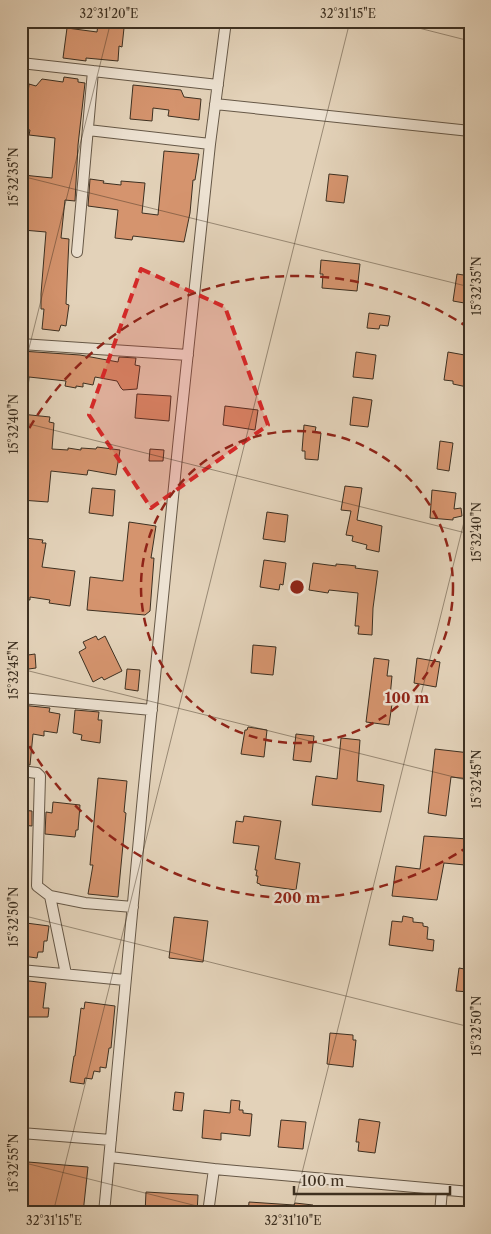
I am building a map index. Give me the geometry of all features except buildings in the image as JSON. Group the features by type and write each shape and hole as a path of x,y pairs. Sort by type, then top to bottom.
{"street":[{"path":"104,1213 125,980 134,906 188,355 210,144 226,21"},
{"path":"21,63 218,85"},
{"path":"77,252 93,71"},
{"path":"215,104 470,131"},
{"path":"88,130 210,144"},
{"path":"21,344 188,355"},
{"path":"21,698 152,710"},
{"path":"21,771 37,773 40,776 37,886 50,896 85,903 134,906"},
{"path":"50,896 66,974"},
{"path":"21,970 125,980"},
{"path":"21,1133 111,1140"},
{"path":"110,1157 214,1169 470,1192"},
{"path":"208,1213 214,1169"},
{"path":"440,1213 442,1190"}],"highlighted area":[{"path":"141,269 225,307 268,425 151,508 89,415"}]}
